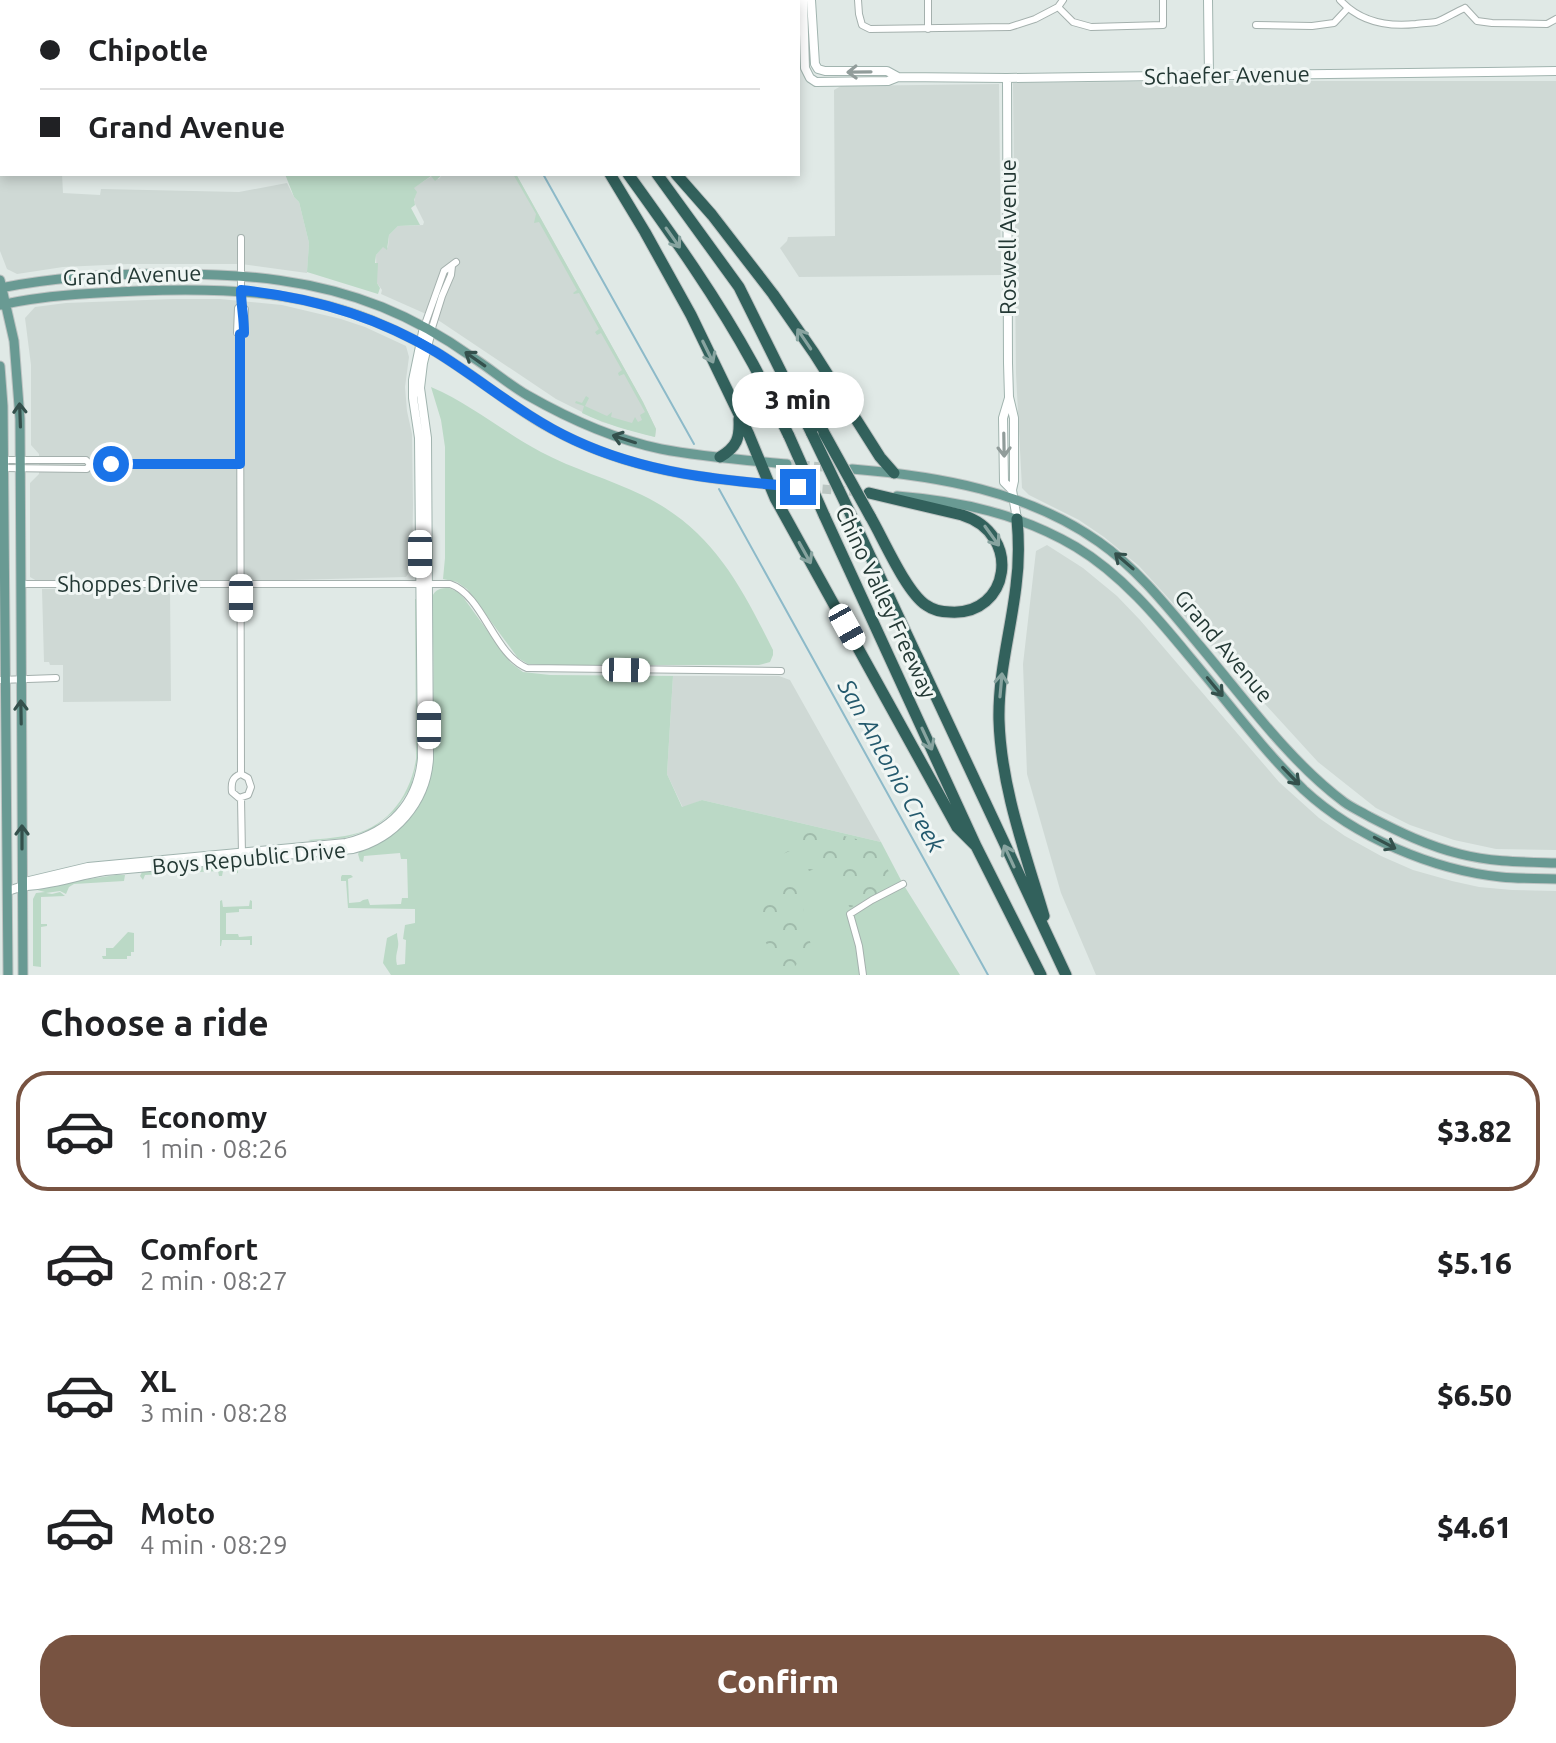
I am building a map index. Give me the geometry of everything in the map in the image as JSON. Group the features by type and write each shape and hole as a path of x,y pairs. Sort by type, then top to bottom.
{"highway":[{"path":"611,176 677,289 739,414 775,498 957,827 976,846"},
{"name":"Chino Valley Freeway","path":"629,176 677,242 732,326 754,366 976,846 1041,975"},
{"name":"Chino Valley Freeway","path":"658,176 739,287 792,391 818,433 851,515 1066,975"},
{"path":"678,176 773,294 880,457 894,473"},
{"path":"720,457 737,442 739,414"},
{"path":"818,433 917,598 940,611 967,611 983,603 994,591 1001,578 1003,562 999,544 985,526 962,515 866,493"},
{"path":"1017,519 1017,579 1001,680 999,721 1008,791 1054,952"}],"main road":[{"path":"1208,0 1209,76"},
{"name":"Schaefer Avenue","path":"806,2 807,74 816,82 888,81 898,77 1556,71"},
{"name":"Schaefer Avenue","path":"806,2 818,69 887,71 898,77"},
{"name":"Roswell Avenue","path":"1007,78 1009,397 1003,418 1004,482 1013,494 1017,519"},
{"name":"Grand Avenue","path":"1,285 107,275 241,275 296,282 346,294 428,329 522,392 560,413 615,436 677,452 787,464"},
{"path":"1,285 17,364 21,464 23,975"},
{"name":"Grand Avenue","path":"3,304 83,293 157,290 241,290 291,297 333,307 384,325 424,345 527,415 563,435 617,457 690,476 798,487"},
{"name":"Boys Republic Drive","path":"4,892 105,871 360,847 388,833 412,809 426,780 429,759 424,583 427,438 420,388 428,329"},
{"path":"0,366 3,401 4,892 8,975"},
{"name":"Grand Avenue","path":"852,469 894,473 1013,494 1080,529 1129,565 1165,603 1288,750 1346,804 1403,835 1460,854 1503,862 1556,863"},
{"name":"Grand Avenue","path":"866,493 988,509 1078,548 1121,581 1166,627 1276,760 1336,816 1396,849 1455,869 1502,877 1556,879"}],"street":[{"path":"858,0 862,25 870,29 1010,27 1035,19 1058,7 1063,0"},
{"path":"928,0 928,29"},
{"path":"1058,7 1073,22 1091,27 1163,25 1163,0"},
{"path":"1340,0 1374,22 1405,25 1436,22 1465,8 1470,0"},
{"path":"1256,25 1312,26 1334,23 1348,8"},
{"path":"1465,8 1477,21 1492,23 1547,24 1556,19"},
{"path":"241,238 241,305 245,309 244,333 240,334 241,774"},
{"path":"428,329 454,264"},
{"path":"3,464 87,469 90,464 240,464"},
{"name":"Shoppes Drive","path":"20,584 450,584 460,588 514,661 527,668 781,671"},
{"path":"2,680 56,678"},
{"path":"241,774 248,778 251,787 248,795 241,798 235,795 231,787 233,779 241,774"},
{"path":"241,798 242,856"},
{"path":"863,975 850,914 903,884"}],"shaded area":[{"path":"1556,81 1556,850 1496,849 1454,840 1410,825 1376,808 1318,762 1139,566 1079,520 1029,495 1022,488 1016,374 1013,83"},
{"path":"999,84 1001,275 799,277 780,248 788,237 835,236 834,90 841,86"},
{"path":"0,176 62,176 63,193 100,195 101,189 239,192 287,183 299,202 309,243 307,273 241,264 128,264 63,267 17,274 7,269 0,251"},
{"path":"432,176 439,179 441,176 517,176 643,402 656,429 655,437 602,422 556,399 435,318 381,294 377,283 376,255 383,246 388,247 389,235 398,226 423,225 414,202 416,192 413,188"},
{"path":"220,299 282,305 341,319 406,346 409,357 405,387 412,434 413,504 412,568 406,577 181,583 37,581 30,577 30,483 39,474 39,454 31,445 31,365 25,318 35,307 66,303"},
{"path":"1047,545 1083,568 1117,596 1279,782 1319,818 1345,836 1413,870 1452,881 1479,887 1556,891 1556,975 1096,975 1061,893 1027,774 1023,664 1036,551"},
{"path":"170,588 171,701 63,702 63,665 44,662 42,589"},
{"path":"673,676 779,676 790,680 881,842 702,800 683,808 667,774"}],"green space":[{"path":"286,176 431,176 414,188 417,192 415,205 411,208 420,225 398,226 389,235 387,250 383,247 376,255 378,294 307,272 309,243 299,202"},
{"path":"514,176 517,176 643,402 656,429 655,437 591,417 582,413 584,406 575,403 582,403 586,396 589,398 585,406 607,416 612,412 611,417 632,423 635,417 638,422 642,420 640,415 645,412 624,374 619,376 622,370 601,333 597,335 595,332 599,329 579,293 573,293 577,290 539,222 534,223 536,214"},
{"path":"431,387 541,452 642,495 687,524 706,542 736,581 773,650 770,662 759,665 543,665 528,664 518,658 467,589 457,582 443,579 445,447"},
{"path":"449,588 463,597 511,663 523,672 673,676 667,774 682,807 702,800 881,842 903,884 960,975 391,975 383,963 387,938 397,933 397,965 405,964 405,925 415,923 415,909 348,908 346,881 341,881 341,877 353,877 348,879 349,903 368,899 370,905 401,904 402,898 408,898 407,859 401,859 400,853 364,856 363,862 358,854 403,825 425,793 432,753 432,598 438,590"},
{"path":"415,599 417,761 411,787 396,810 372,829 345,838 308,840 345,836 372,827 393,810 408,787 416,759"},
{"path":"795,824 877,844 892,879 887,888 850,908 833,877 842,873 837,861 809,871 805,863 814,857 806,844 762,863 758,855 772,856 775,843 792,846"},
{"path":"238,866 238,873 233,874 233,869 223,871 222,876 218,871 145,875 143,880 140,876 142,872"},
{"path":"125,875 124,881 74,884 66,894 60,891 46,893 60,892 65,896 41,897 41,924 47,926 41,927 41,967 33,966 33,899 36,893 45,892 37,890"},
{"path":"788,883 791,887 800,883 803,912 794,901 774,889"},
{"path":"772,892 792,903 811,945 790,973 782,973 755,922"},
{"path":"222,900 223,907 249,906 252,901 252,909 226,913 226,934 252,936 252,945 250,940 222,940 220,946"},
{"path":"128,932 134,933 134,952 131,956 127,959 103,959 106,948 113,948"}],"waterway":[{"name":"San Antonio Creek","path":"544,176 694,444"},
{"name":"San Antonio Creek","path":"719,489 988,975"}],"tunnel":[{"path":"787,464 848,469"},
{"path":"809,488 862,492"}],"route":[{"path":"111,464 240,464 240,334 244,333 245,309 241,305 241,290 311,301 384,325 437,352 545,425 617,457 690,476 798,487"}]}
